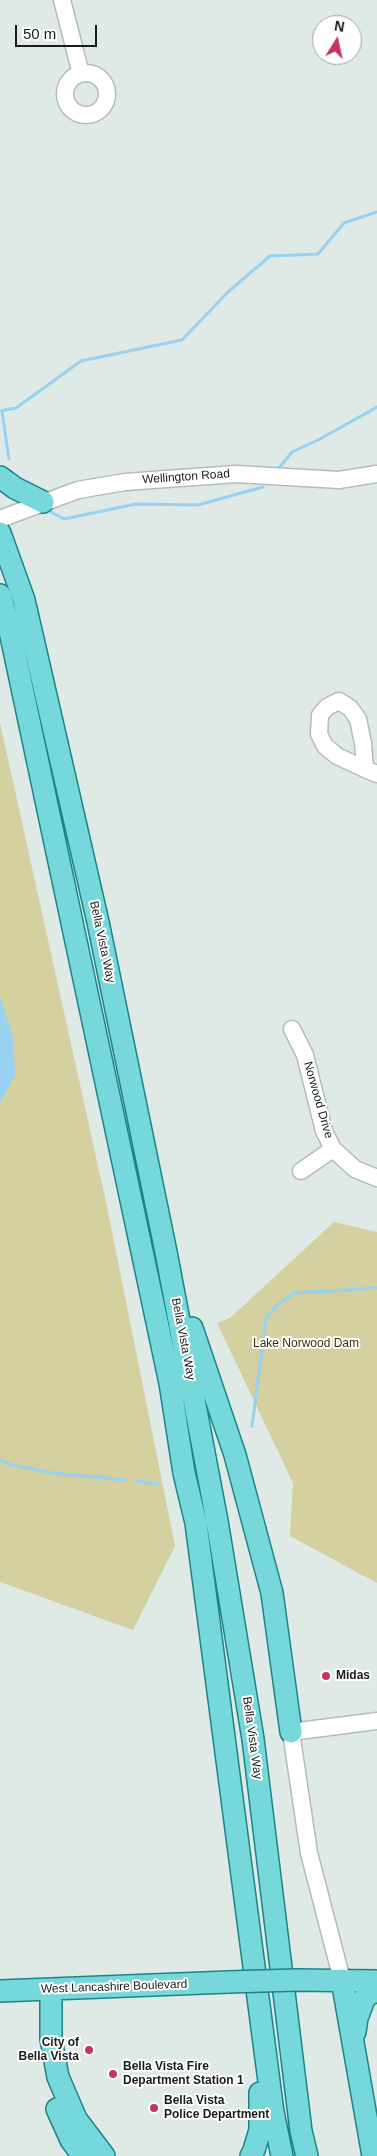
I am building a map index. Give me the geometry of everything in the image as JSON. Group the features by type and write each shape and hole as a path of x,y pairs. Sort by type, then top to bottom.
{"main road":[{"path":"0,477 15,488 43,502"},
{"name":"Bella Vista Way","path":"0,533 24,600 98,922 166,1252 217,1521 253,1739 301,2131 307,2156"},
{"name":"Bella Vista Way","path":"0,594 8,622 170,1382 184,1473 196,1524 246,1914 273,2112 282,2156"},
{"path":"166,1252 235,1455 272,1593 291,1732"},
{"path":"246,1914 247,1995 261,2106 260,2130 251,2156"},
{"name":"West Lancashire Boulevard","path":"4,1991 296,1980 377,1981"},
{"path":"342,1980 372,2156"},
{"path":"43,1989 38,2042 48,2089 71,2140 84,2156"},
{"path":"43,1989 58,2077 76,2119 104,2156"},
{"path":"354,2047 357,2018 362,2004 365,1997 377,1990"}],"street":[{"path":"62,0 81,74"},
{"name":"Wellington Road","path":"0,519 78,490 124,482 178,476 236,474 339,480 377,474"},
{"name":"Norwood Drive","path":"292,1029 305,1055 324,1131 333,1149 355,1169 377,1178"},
{"path":"302,1170 333,1149"},
{"path":"342,1980 309,1854 291,1732 377,1721"}],"green space":[{"path":"0,723 106,1202 175,1546 133,1630 0,1582"},
{"name":"Lake Norwood Dam","path":"334,1222 377,1232 377,1583 290,1536 293,1483 217,1323 230,1318"}],"water":[{"path":"0,997 13,1037 15,1075 0,1103"}],"waterway":[{"path":"0,411 16,408 81,361 182,340 228,292 270,256 318,254 344,223 377,212"},
{"path":"279,468 292,452 320,439 377,407"},
{"path":"2,411 9,459"},
{"path":"51,512 64,519 136,504 198,505 263,487"},
{"path":"252,1426 266,1319 277,1305 295,1293 377,1288"},
{"path":"0,1460 12,1465 53,1473 125,1480"},
{"path":"137,1481 158,1484"}],"place":[{"name":"Midas","path":"326,1676"},
{"name":"City of Bella Vista","path":"89,2050"},
{"name":"Bella Vista Fire Department Station 1","path":"113,2074"},
{"name":"Bella Vista Police Department","path":"154,2108"}]}
